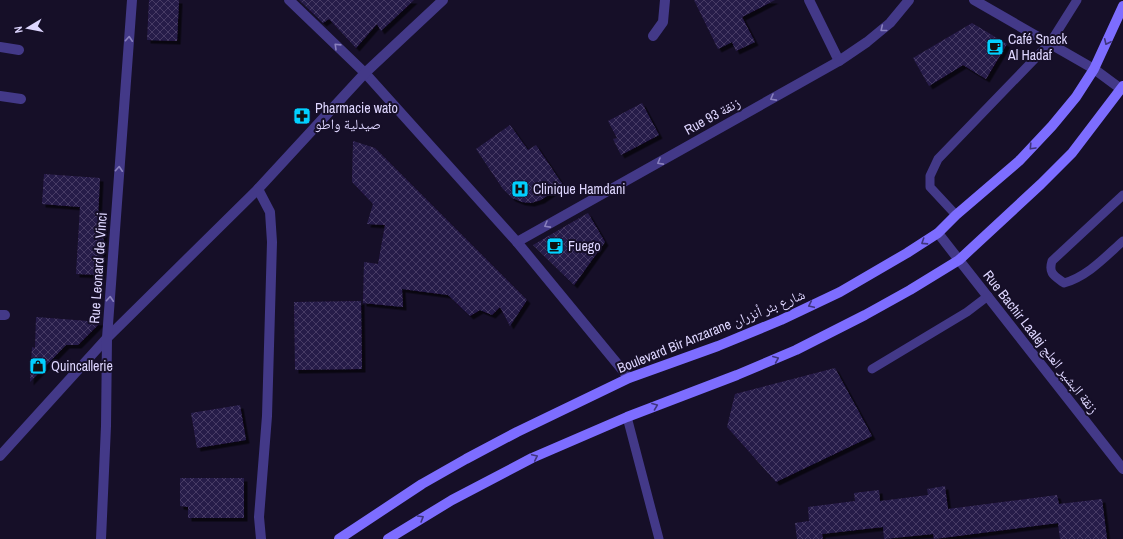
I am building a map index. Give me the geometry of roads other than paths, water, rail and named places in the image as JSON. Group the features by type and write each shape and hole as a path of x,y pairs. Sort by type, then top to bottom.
{"main road":[{"name":"Boulevard Bir Anzarane شارع بئر أنزران","path":"339,539 422,484 466,459 629,378 718,346 781,320 834,295 874,273 938,232 1024,156 1076,97 1094,70 1123,6"},
{"path":"388,539 452,500 538,455 627,417 737,375 796,350 865,315 959,260 997,226 1072,153 1122,88"}],"street":[{"name":"Rue Leonard de Vinci","path":"101,539 106,426 107,338 132,0"},
{"path":"289,0 365,73 517,242 629,378"},
{"path":"0,456 107,338 258,189 365,73 443,0"},
{"path":"653,36 663,22 665,0"},
{"path":"809,0 839,61"},
{"name":"Rue 93 زنقة","path":"517,242 839,61 890,23 909,0"},
{"path":"974,0 1050,43 1122,88"},
{"path":"0,47 18,50"},
{"path":"0,96 22,99"},
{"path":"258,189 270,212 272,242 267,416 259,517 261,539"},
{"name":"Rue Bachir Laalej زنقة البشير العلج","path":"938,232 1123,469"}],"lane":[{"path":"956,215 930,187 930,176 938,160 1050,43 1077,0"},
{"path":"1123,195 1052,261 1050,268 1052,273 1064,282 1076,279 1092,268 1123,242"},
{"path":"872,368 967,312 988,296"},
{"path":"627,417 659,539"}],"place":[{"name":"Café Snack Al Hadaf","path":"995,47"},
{"name":"Pharmacie wato صيدلية واطو","path":"302,116"},
{"name":"Clinique Hamdani","path":"520,189"},
{"name":"Fuego","path":"555,246"},
{"name":"Quincallerie","path":"38,366"}]}
